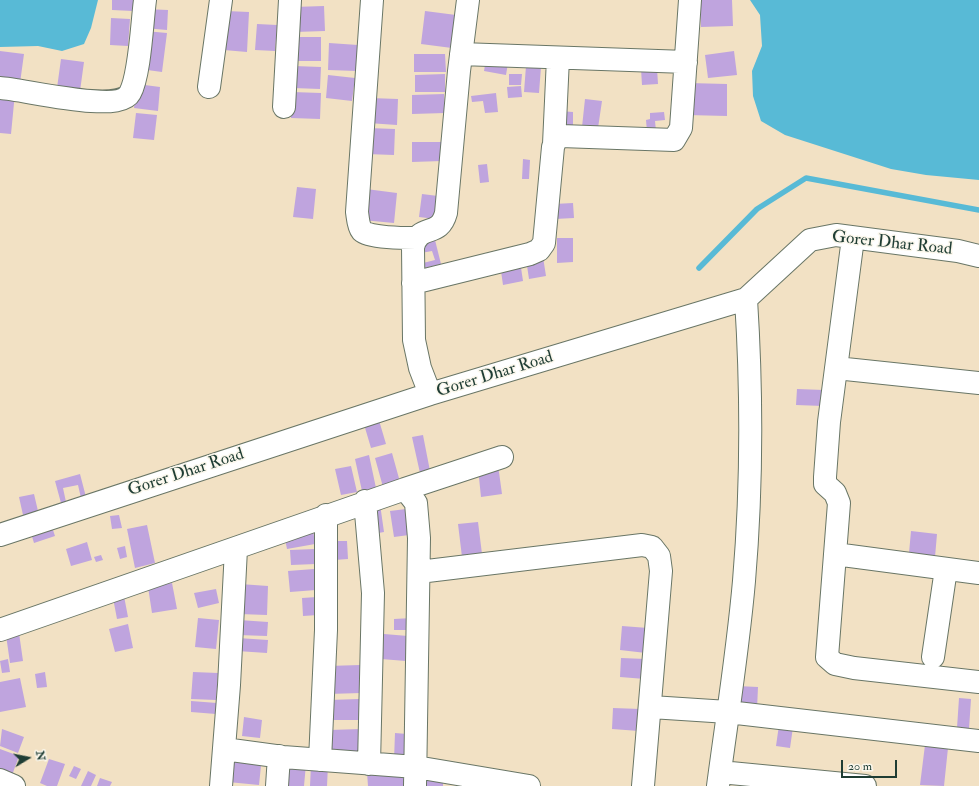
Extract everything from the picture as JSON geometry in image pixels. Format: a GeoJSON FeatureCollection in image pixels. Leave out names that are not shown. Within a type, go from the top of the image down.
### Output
{"type":"FeatureCollection","features":[{"type":"Feature","properties":{"kind":"street"},"geometry":{"type":"LineString","coordinates":[[0,88],[95,102],[115,102],[124,99],[130,94],[134,82],[145,0]]}},
{"type":"Feature","properties":{"kind":"street"},"geometry":{"type":"LineString","coordinates":[[209,87],[221,0]]}},
{"type":"Feature","properties":{"kind":"street"},"geometry":{"type":"LineString","coordinates":[[284,107],[290,0]]}},
{"type":"Feature","properties":{"kind":"street"},"geometry":{"type":"LineString","coordinates":[[372,0],[357,212],[358,224],[362,231],[370,235],[416,238]]}},
{"type":"Feature","properties":{"kind":"street"},"geometry":{"type":"LineString","coordinates":[[430,394],[420,368],[414,340],[413,247],[416,238],[421,233],[438,227],[444,222],[468,0]]}},
{"type":"Feature","properties":{"kind":"street"},"geometry":{"type":"LineString","coordinates":[[554,144],[556,139],[561,136],[674,140],[681,128],[690,0]]}},
{"type":"Feature","properties":{"kind":"street"},"geometry":{"type":"LineString","coordinates":[[461,54],[686,62]]}},
{"type":"Feature","properties":{"kind":"street"},"geometry":{"type":"LineString","coordinates":[[414,283],[530,254],[539,250],[544,244],[554,144],[558,58]]}},
{"type":"Feature","properties":{"kind":"street","name":"Gorer Dhar Road"},"geometry":{"type":"LineString","coordinates":[[0,535],[430,394],[746,299],[810,240],[836,235],[958,251],[979,256]]}},
{"type":"Feature","properties":{"kind":"street"},"geometry":{"type":"LineString","coordinates":[[853,238],[828,422],[824,477],[825,484],[835,492],[839,503],[827,657],[835,664],[854,668],[979,682]]}},
{"type":"Feature","properties":{"kind":"street"},"geometry":{"type":"LineString","coordinates":[[746,299],[751,375],[751,442],[744,581],[719,779],[865,786]]}},
{"type":"Feature","properties":{"kind":"street"},"geometry":{"type":"LineString","coordinates":[[836,368],[979,383]]}},
{"type":"Feature","properties":{"kind":"street"},"geometry":{"type":"LineString","coordinates":[[0,630],[236,548],[365,501],[502,458]]}},
{"type":"Feature","properties":{"kind":"street"},"geometry":{"type":"LineString","coordinates":[[405,488],[416,503],[419,538],[416,777]]}},
{"type":"Feature","properties":{"kind":"street"},"geometry":{"type":"LineString","coordinates":[[365,501],[373,593],[369,764]]}},
{"type":"Feature","properties":{"kind":"street"},"geometry":{"type":"LineString","coordinates":[[320,760],[326,622],[326,515]]}},
{"type":"Feature","properties":{"kind":"street"},"geometry":{"type":"LineString","coordinates":[[419,572],[642,545],[652,547],[659,556],[661,571],[651,707],[643,786]]}},
{"type":"Feature","properties":{"kind":"street"},"geometry":{"type":"LineString","coordinates":[[221,786],[229,685],[236,548]]}},
{"type":"Feature","properties":{"kind":"street"},"geometry":{"type":"LineString","coordinates":[[835,554],[979,573]]}},
{"type":"Feature","properties":{"kind":"street"},"geometry":{"type":"LineString","coordinates":[[933,657],[946,569]]}},
{"type":"Feature","properties":{"kind":"street"},"geometry":{"type":"LineString","coordinates":[[651,707],[728,712],[979,741]]}},
{"type":"Feature","properties":{"kind":"street"},"geometry":{"type":"LineString","coordinates":[[224,749],[279,756],[369,764],[416,777],[529,786]]}},
{"type":"Feature","properties":{"kind":"street"},"geometry":{"type":"LineString","coordinates":[[276,786],[279,756]]}},
{"type":"Feature","properties":{"kind":"street"},"geometry":{"type":"LineString","coordinates":[[0,780],[14,786]]}},
{"type":"Feature","properties":{"kind":"water"},"geometry":{"type":"Polygon","coordinates":[[[0,0],[98,0],[91,28],[84,44],[62,51],[38,46],[0,47],[0,0]]]}},
{"type":"Feature","properties":{"kind":"water"},"geometry":{"type":"Polygon","coordinates":[[[750,0],[979,0],[979,180],[926,175],[891,169],[785,135],[761,121],[753,96],[752,71],[762,46],[760,15],[750,0]]]}},
{"type":"Feature","properties":{"kind":"building"},"geometry":{"type":"Polygon","coordinates":[[[112,0],[133,0],[133,11],[112,10],[112,0]]]}},
{"type":"Feature","properties":{"kind":"building"},"geometry":{"type":"Polygon","coordinates":[[[700,0],[732,0],[733,26],[701,27],[700,0]]]}},
{"type":"Feature","properties":{"kind":"building"},"geometry":{"type":"Polygon","coordinates":[[[324,6],[325,31],[295,32],[294,7],[324,6]]]}},
{"type":"Feature","properties":{"kind":"building"},"geometry":{"type":"Polygon","coordinates":[[[145,9],[168,10],[167,30],[144,28],[145,9]]]}},
{"type":"Feature","properties":{"kind":"building"},"geometry":{"type":"Polygon","coordinates":[[[226,11],[249,12],[247,52],[224,50],[226,11]]]}},
{"type":"Feature","properties":{"kind":"building"},"geometry":{"type":"Polygon","coordinates":[[[425,11],[456,15],[452,48],[421,44],[425,11]]]}},
{"type":"Feature","properties":{"kind":"building"},"geometry":{"type":"Polygon","coordinates":[[[111,18],[130,19],[128,46],[110,45],[111,18]]]}},
{"type":"Feature","properties":{"kind":"building"},"geometry":{"type":"Polygon","coordinates":[[[257,24],[277,25],[275,51],[255,50],[257,24]]]}},
{"type":"Feature","properties":{"kind":"building"},"geometry":{"type":"Polygon","coordinates":[[[145,31],[167,33],[162,72],[140,69],[145,31]]]}},
{"type":"Feature","properties":{"kind":"building"},"geometry":{"type":"Polygon","coordinates":[[[295,37],[321,37],[321,61],[295,61],[295,37]]]}},
{"type":"Feature","properties":{"kind":"building"},"geometry":{"type":"Polygon","coordinates":[[[329,43],[358,45],[357,71],[328,70],[329,43]]]}},
{"type":"Feature","properties":{"kind":"building"},"geometry":{"type":"Polygon","coordinates":[[[0,51],[24,54],[20,83],[0,80],[0,51]]]}},
{"type":"Feature","properties":{"kind":"building"},"geometry":{"type":"Polygon","coordinates":[[[734,51],[737,75],[708,78],[705,55],[734,51]]]}},
{"type":"Feature","properties":{"kind":"building"},"geometry":{"type":"Polygon","coordinates":[[[414,54],[445,54],[446,72],[414,72],[414,54]]]}},
{"type":"Feature","properties":{"kind":"building"},"geometry":{"type":"Polygon","coordinates":[[[61,59],[84,62],[80,91],[57,88],[61,59]]]}},
{"type":"Feature","properties":{"kind":"building"},"geometry":{"type":"Polygon","coordinates":[[[486,59],[508,63],[506,75],[484,71],[486,59]]]}},
{"type":"Feature","properties":{"kind":"building"},"geometry":{"type":"Polygon","coordinates":[[[294,66],[321,67],[320,89],[293,88],[294,66]]]}},
{"type":"Feature","properties":{"kind":"building"},"geometry":{"type":"Polygon","coordinates":[[[526,66],[541,67],[539,93],[524,92],[526,66]]]}},
{"type":"Feature","properties":{"kind":"building"},"geometry":{"type":"Polygon","coordinates":[[[657,68],[658,84],[642,85],[641,69],[657,68]]]}},
{"type":"Feature","properties":{"kind":"building"},"geometry":{"type":"Polygon","coordinates":[[[445,74],[445,92],[415,92],[415,75],[445,74]]]}},
{"type":"Feature","properties":{"kind":"building"},"geometry":{"type":"Polygon","coordinates":[[[509,74],[522,74],[521,85],[509,85],[509,74]]]}},
{"type":"Feature","properties":{"kind":"building"},"geometry":{"type":"Polygon","coordinates":[[[328,75],[355,78],[352,101],[326,98],[328,75]]]}},
{"type":"Feature","properties":{"kind":"building"},"geometry":{"type":"Polygon","coordinates":[[[688,83],[727,84],[727,116],[687,115],[688,83]]]}},
{"type":"Feature","properties":{"kind":"building"},"geometry":{"type":"Polygon","coordinates":[[[137,84],[160,87],[158,111],[134,108],[137,84]]]}},
{"type":"Feature","properties":{"kind":"building"},"geometry":{"type":"Polygon","coordinates":[[[521,86],[522,97],[508,98],[507,87],[521,86]]]}},
{"type":"Feature","properties":{"kind":"building"},"geometry":{"type":"Polygon","coordinates":[[[0,92],[15,93],[11,134],[0,133],[0,92]]]}},
{"type":"Feature","properties":{"kind":"building"},"geometry":{"type":"Polygon","coordinates":[[[292,92],[321,93],[320,119],[291,118],[292,92]]]}},
{"type":"Feature","properties":{"kind":"building"},"geometry":{"type":"Polygon","coordinates":[[[496,93],[498,112],[485,113],[483,101],[472,102],[471,96],[496,93]]]}},
{"type":"Feature","properties":{"kind":"building"},"geometry":{"type":"Polygon","coordinates":[[[444,94],[445,113],[412,114],[412,95],[444,94]]]}},
{"type":"Feature","properties":{"kind":"building"},"geometry":{"type":"Polygon","coordinates":[[[370,98],[398,99],[397,125],[368,123],[370,98]]]}},
{"type":"Feature","properties":{"kind":"building"},"geometry":{"type":"Polygon","coordinates":[[[585,99],[602,101],[598,128],[582,127],[585,99]]]}},
{"type":"Feature","properties":{"kind":"building"},"geometry":{"type":"Polygon","coordinates":[[[559,111],[573,112],[573,127],[558,126],[559,111]]]}},
{"type":"Feature","properties":{"kind":"building"},"geometry":{"type":"Polygon","coordinates":[[[664,112],[665,120],[655,121],[656,131],[647,132],[646,120],[650,119],[650,113],[664,112]]]}},
{"type":"Feature","properties":{"kind":"building"},"geometry":{"type":"Polygon","coordinates":[[[136,113],[157,115],[154,140],[133,138],[136,113]]]}},
{"type":"Feature","properties":{"kind":"building"},"geometry":{"type":"Polygon","coordinates":[[[368,128],[395,129],[394,155],[366,154],[368,128]]]}},
{"type":"Feature","properties":{"kind":"building"},"geometry":{"type":"Polygon","coordinates":[[[412,142],[441,142],[442,161],[412,162],[412,142]]]}},
{"type":"Feature","properties":{"kind":"building"},"geometry":{"type":"Polygon","coordinates":[[[523,159],[530,160],[529,179],[522,179],[523,159]]]}},
{"type":"Feature","properties":{"kind":"building"},"geometry":{"type":"Polygon","coordinates":[[[487,164],[489,182],[480,183],[478,165],[487,164]]]}},
{"type":"Feature","properties":{"kind":"building"},"geometry":{"type":"Polygon","coordinates":[[[297,187],[316,189],[313,219],[293,217],[297,187]]]}},
{"type":"Feature","properties":{"kind":"building"},"geometry":{"type":"Polygon","coordinates":[[[366,189],[397,193],[394,223],[362,220],[366,189]]]}},
{"type":"Feature","properties":{"kind":"building"},"geometry":{"type":"Polygon","coordinates":[[[422,194],[438,196],[436,219],[419,217],[422,194]]]}},
{"type":"Feature","properties":{"kind":"building"},"geometry":{"type":"Polygon","coordinates":[[[573,203],[574,218],[555,219],[554,204],[573,203]]]}},
{"type":"Feature","properties":{"kind":"building"},"geometry":{"type":"Polygon","coordinates":[[[557,238],[573,238],[573,262],[557,263],[557,238]]]}},
{"type":"Feature","properties":{"kind":"building"},"geometry":{"type":"Polygon","coordinates":[[[435,240],[441,264],[424,268],[423,263],[435,260],[432,251],[421,253],[419,244],[435,240]]]}},
{"type":"Feature","properties":{"kind":"building"},"geometry":{"type":"Polygon","coordinates":[[[543,257],[546,276],[529,279],[526,259],[543,257]]]}},
{"type":"Feature","properties":{"kind":"building"},"geometry":{"type":"Polygon","coordinates":[[[520,261],[523,281],[503,285],[500,264],[520,261]]]}},
{"type":"Feature","properties":{"kind":"building"},"geometry":{"type":"Polygon","coordinates":[[[797,389],[824,390],[823,406],[796,405],[797,389]]]}},
{"type":"Feature","properties":{"kind":"building"},"geometry":{"type":"Polygon","coordinates":[[[378,417],[386,444],[371,448],[363,421],[378,417]]]}},
{"type":"Feature","properties":{"kind":"building"},"geometry":{"type":"Polygon","coordinates":[[[423,435],[430,471],[420,473],[412,437],[423,435]]]}},
{"type":"Feature","properties":{"kind":"building"},"geometry":{"type":"Polygon","coordinates":[[[392,453],[400,482],[383,487],[375,458],[392,453]]]}},
{"type":"Feature","properties":{"kind":"building"},"geometry":{"type":"Polygon","coordinates":[[[369,455],[376,488],[362,491],[355,459],[369,455]]]}},
{"type":"Feature","properties":{"kind":"building"},"geometry":{"type":"Polygon","coordinates":[[[498,465],[502,494],[481,497],[478,468],[498,465]]]}},
{"type":"Feature","properties":{"kind":"building"},"geometry":{"type":"Polygon","coordinates":[[[351,466],[357,492],[341,495],[335,469],[351,466]]]}},
{"type":"Feature","properties":{"kind":"building"},"geometry":{"type":"Polygon","coordinates":[[[80,474],[86,497],[81,498],[78,485],[63,488],[66,502],[61,503],[55,481],[80,474]]]}},
{"type":"Feature","properties":{"kind":"building"},"geometry":{"type":"Polygon","coordinates":[[[34,494],[38,511],[23,515],[19,497],[34,494]]]}},
{"type":"Feature","properties":{"kind":"building"},"geometry":{"type":"Polygon","coordinates":[[[380,504],[384,532],[373,534],[369,506],[380,504]]]}},
{"type":"Feature","properties":{"kind":"building"},"geometry":{"type":"Polygon","coordinates":[[[406,509],[409,535],[394,537],[390,511],[406,509]]]}},
{"type":"Feature","properties":{"kind":"building"},"geometry":{"type":"Polygon","coordinates":[[[119,515],[122,528],[112,529],[110,516],[119,515]]]}},
{"type":"Feature","properties":{"kind":"building"},"geometry":{"type":"Polygon","coordinates":[[[478,522],[482,554],[462,557],[458,524],[478,522]]]}},
{"type":"Feature","properties":{"kind":"building"},"geometry":{"type":"Polygon","coordinates":[[[51,524],[55,536],[34,543],[30,530],[51,524]]]}},
{"type":"Feature","properties":{"kind":"building"},"geometry":{"type":"Polygon","coordinates":[[[147,525],[155,563],[135,568],[127,529],[147,525]]]}},
{"type":"Feature","properties":{"kind":"building"},"geometry":{"type":"Polygon","coordinates":[[[313,529],[315,544],[287,549],[284,534],[313,529]]]}},
{"type":"Feature","properties":{"kind":"building"},"geometry":{"type":"Polygon","coordinates":[[[911,531],[937,534],[935,557],[909,553],[911,531]]]}},
{"type":"Feature","properties":{"kind":"building"},"geometry":{"type":"Polygon","coordinates":[[[333,541],[347,541],[348,559],[334,560],[333,541]]]}},
{"type":"Feature","properties":{"kind":"building"},"geometry":{"type":"Polygon","coordinates":[[[87,542],[92,560],[71,566],[66,549],[87,542]]]}},
{"type":"Feature","properties":{"kind":"building"},"geometry":{"type":"Polygon","coordinates":[[[125,546],[127,557],[120,559],[117,548],[125,546]]]}},
{"type":"Feature","properties":{"kind":"building"},"geometry":{"type":"Polygon","coordinates":[[[315,549],[316,564],[291,565],[290,550],[315,549]]]}},
{"type":"Feature","properties":{"kind":"building"},"geometry":{"type":"Polygon","coordinates":[[[101,555],[103,560],[96,562],[94,557],[101,555]]]}},
{"type":"Feature","properties":{"kind":"building"},"geometry":{"type":"Polygon","coordinates":[[[314,569],[316,590],[290,592],[288,571],[314,569]]]}},
{"type":"Feature","properties":{"kind":"building"},"geometry":{"type":"Polygon","coordinates":[[[172,583],[177,609],[152,613],[148,587],[172,583]]]}},
{"type":"Feature","properties":{"kind":"building"},"geometry":{"type":"Polygon","coordinates":[[[240,584],[268,586],[267,615],[239,614],[240,584]]]}},
{"type":"Feature","properties":{"kind":"building"},"geometry":{"type":"Polygon","coordinates":[[[216,589],[219,603],[198,608],[194,593],[216,589]]]}},
{"type":"Feature","properties":{"kind":"building"},"geometry":{"type":"Polygon","coordinates":[[[124,596],[128,617],[117,619],[113,598],[124,596]]]}},
{"type":"Feature","properties":{"kind":"building"},"geometry":{"type":"Polygon","coordinates":[[[317,597],[318,615],[303,616],[302,598],[317,597]]]}},
{"type":"Feature","properties":{"kind":"building"},"geometry":{"type":"Polygon","coordinates":[[[198,618],[219,620],[216,649],[195,647],[198,618]]]}},
{"type":"Feature","properties":{"kind":"building"},"geometry":{"type":"Polygon","coordinates":[[[412,618],[412,630],[394,630],[394,619],[412,618]]]}},
{"type":"Feature","properties":{"kind":"building"},"geometry":{"type":"Polygon","coordinates":[[[239,620],[268,622],[267,636],[238,635],[239,620]]]}},
{"type":"Feature","properties":{"kind":"building"},"geometry":{"type":"Polygon","coordinates":[[[128,624],[133,648],[115,652],[109,629],[128,624]]]}},
{"type":"Feature","properties":{"kind":"building"},"geometry":{"type":"Polygon","coordinates":[[[622,626],[648,628],[646,653],[620,650],[622,626]]]}},
{"type":"Feature","properties":{"kind":"building"},"geometry":{"type":"Polygon","coordinates":[[[19,633],[23,661],[10,663],[6,635],[19,633]]]}},
{"type":"Feature","properties":{"kind":"building"},"geometry":{"type":"Polygon","coordinates":[[[384,634],[408,636],[406,661],[381,659],[384,634]]]}},
{"type":"Feature","properties":{"kind":"building"},"geometry":{"type":"Polygon","coordinates":[[[238,638],[268,640],[267,653],[237,651],[238,638]]]}},
{"type":"Feature","properties":{"kind":"building"},"geometry":{"type":"Polygon","coordinates":[[[621,658],[646,659],[645,679],[620,677],[621,658]]]}},
{"type":"Feature","properties":{"kind":"building"},"geometry":{"type":"Polygon","coordinates":[[[8,659],[10,672],[2,673],[0,661],[8,659]]]}},
{"type":"Feature","properties":{"kind":"building"},"geometry":{"type":"Polygon","coordinates":[[[360,665],[361,693],[328,694],[328,666],[360,665]]]}},
{"type":"Feature","properties":{"kind":"building"},"geometry":{"type":"Polygon","coordinates":[[[45,672],[47,687],[37,688],[35,674],[45,672]]]}},
{"type":"Feature","properties":{"kind":"building"},"geometry":{"type":"Polygon","coordinates":[[[193,672],[218,673],[216,700],[191,699],[193,672]]]}},
{"type":"Feature","properties":{"kind":"building"},"geometry":{"type":"Polygon","coordinates":[[[20,678],[26,707],[0,712],[0,682],[20,678]]]}},
{"type":"Feature","properties":{"kind":"building"},"geometry":{"type":"Polygon","coordinates":[[[737,686],[758,687],[757,709],[736,709],[737,686]]]}},
{"type":"Feature","properties":{"kind":"building"},"geometry":{"type":"Polygon","coordinates":[[[959,698],[971,699],[969,729],[957,728],[959,698]]]}},
{"type":"Feature","properties":{"kind":"building"},"geometry":{"type":"Polygon","coordinates":[[[359,699],[359,720],[329,720],[329,700],[359,699]]]}},
{"type":"Feature","properties":{"kind":"building"},"geometry":{"type":"Polygon","coordinates":[[[191,701],[217,703],[216,714],[191,712],[191,701]]]}},
{"type":"Feature","properties":{"kind":"building"},"geometry":{"type":"Polygon","coordinates":[[[613,708],[640,709],[639,731],[612,729],[613,708]]]}},
{"type":"Feature","properties":{"kind":"building"},"geometry":{"type":"Polygon","coordinates":[[[244,717],[262,720],[260,738],[242,736],[244,717]]]}},
{"type":"Feature","properties":{"kind":"building"},"geometry":{"type":"Polygon","coordinates":[[[779,725],[793,727],[790,748],[776,746],[779,725]]]}},
{"type":"Feature","properties":{"kind":"building"},"geometry":{"type":"Polygon","coordinates":[[[2,729],[24,737],[18,753],[0,746],[2,729]]]}},
{"type":"Feature","properties":{"kind":"building"},"geometry":{"type":"Polygon","coordinates":[[[361,729],[361,754],[329,754],[329,730],[361,729]]]}},
{"type":"Feature","properties":{"kind":"building"},"geometry":{"type":"Polygon","coordinates":[[[395,733],[407,734],[406,760],[394,760],[395,733]]]}},
{"type":"Feature","properties":{"kind":"building"},"geometry":{"type":"Polygon","coordinates":[[[925,745],[948,748],[944,786],[920,785],[925,745]]]}},
{"type":"Feature","properties":{"kind":"building"},"geometry":{"type":"Polygon","coordinates":[[[0,749],[19,756],[11,778],[0,773],[0,749]]]}},
{"type":"Feature","properties":{"kind":"building"},"geometry":{"type":"Polygon","coordinates":[[[231,753],[262,756],[259,785],[228,782],[231,753]]]}},
{"type":"Feature","properties":{"kind":"building"},"geometry":{"type":"Polygon","coordinates":[[[49,759],[65,764],[57,786],[47,786],[40,783],[49,759]]]}},
{"type":"Feature","properties":{"kind":"building"},"geometry":{"type":"Polygon","coordinates":[[[287,762],[306,764],[304,786],[285,786],[287,762]]]}},
{"type":"Feature","properties":{"kind":"building"},"geometry":{"type":"Polygon","coordinates":[[[311,765],[328,765],[327,786],[310,786],[311,765]]]}},
{"type":"Feature","properties":{"kind":"building"},"geometry":{"type":"Polygon","coordinates":[[[74,766],[81,769],[76,779],[69,776],[74,766]]]}},
{"type":"Feature","properties":{"kind":"building"},"geometry":{"type":"Polygon","coordinates":[[[88,771],[96,775],[91,786],[81,786],[88,771]]]}},
{"type":"Feature","properties":{"kind":"building"},"geometry":{"type":"Polygon","coordinates":[[[404,771],[405,786],[368,786],[367,772],[404,771]]]}},
{"type":"Feature","properties":{"kind":"building"},"geometry":{"type":"Polygon","coordinates":[[[100,778],[112,782],[110,786],[97,786],[100,778]]]}},
{"type":"Feature","properties":{"kind":"building"},"geometry":{"type":"Polygon","coordinates":[[[427,779],[443,780],[443,786],[426,786],[427,779]]]}},
{"type":"Feature","properties":{"kind":"waterway"},"geometry":{"type":"LineString","coordinates":[[699,268],[757,209],[806,178],[979,210]]}}]}
